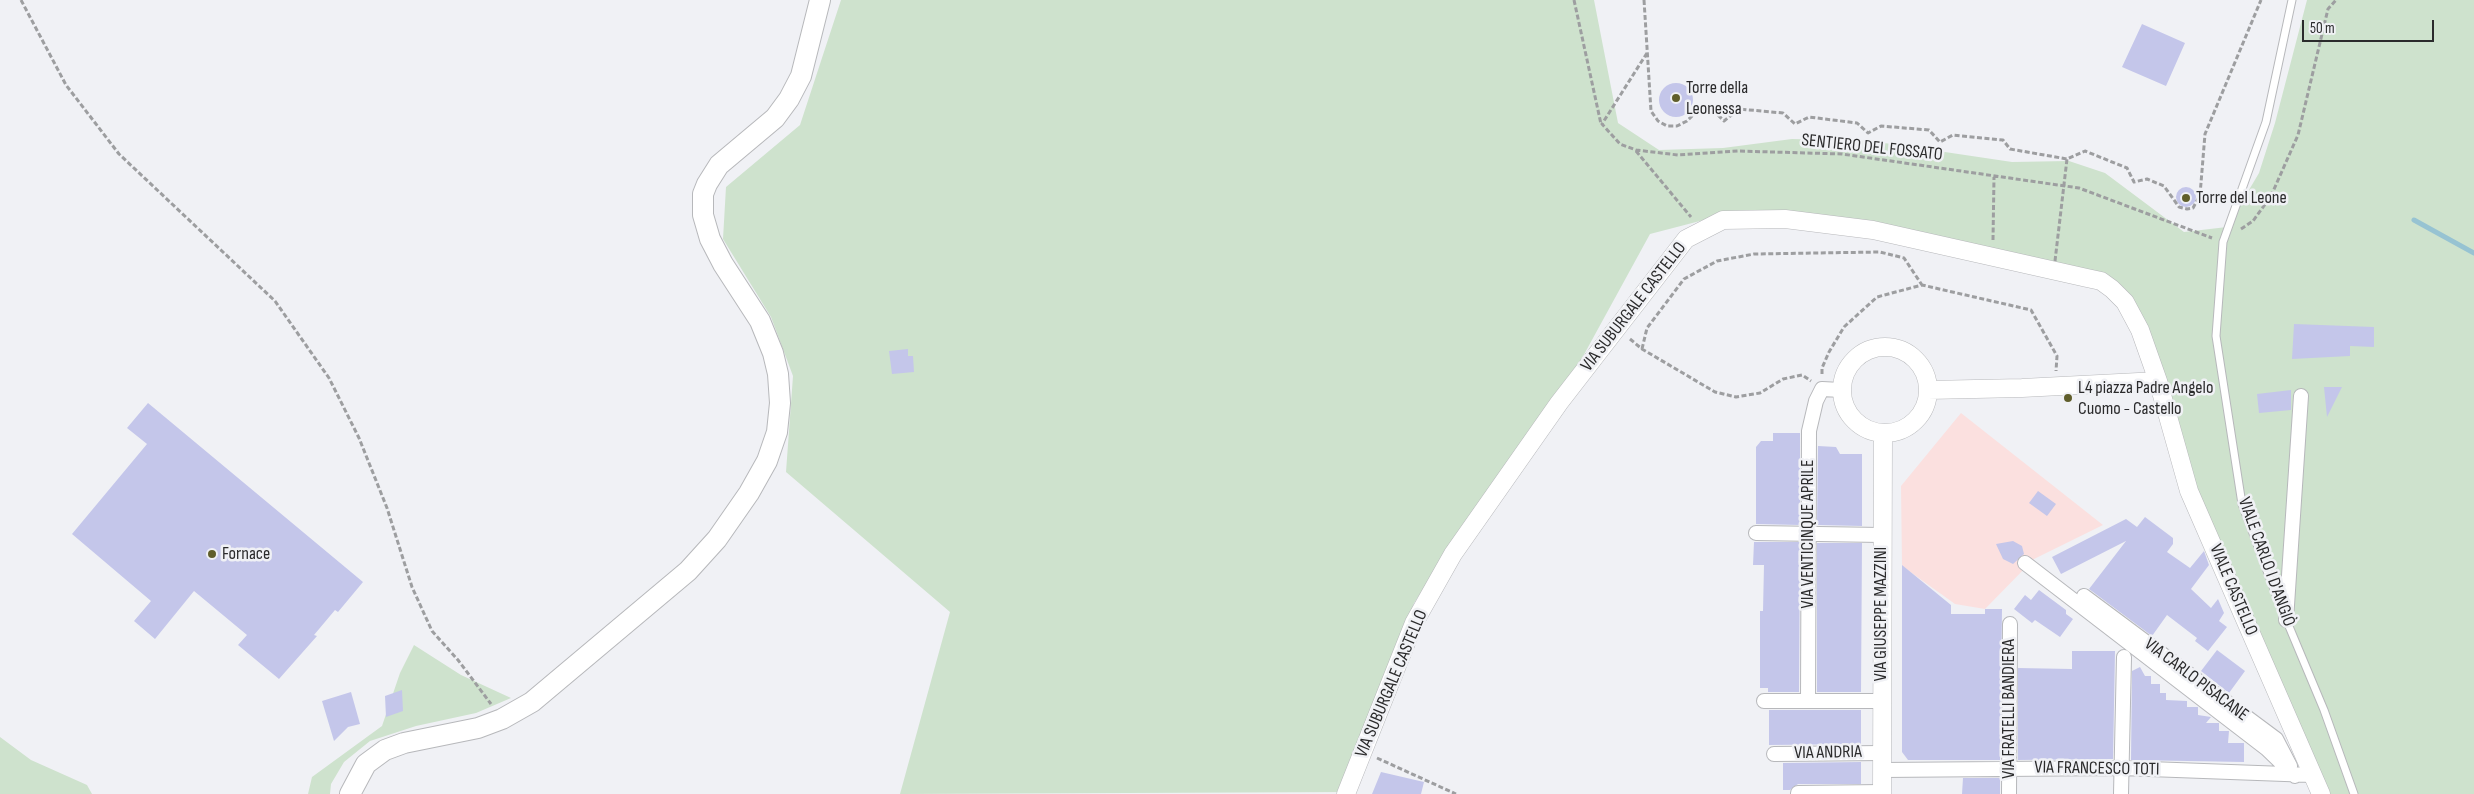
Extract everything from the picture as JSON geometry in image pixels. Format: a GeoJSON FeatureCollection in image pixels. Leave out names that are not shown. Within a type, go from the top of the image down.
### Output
{"type":"FeatureCollection","features":[{"type":"Feature","properties":{"kind":"main road"},"geometry":{"type":"LineString","coordinates":[[350,794],[366,764],[385,750],[404,743],[478,728],[502,719],[532,702],[688,571],[717,539],[737,512],[767,461],[777,432],[780,394],[776,363],[760,321],[713,245],[706,227],[702,204],[707,184],[719,165],[776,118],[789,99],[801,76],[820,0]]}},
{"type":"Feature","properties":{"kind":"street","name":"VIA SUBURGALE CASTELLO"},"geometry":{"type":"LineString","coordinates":[[1346,794],[1414,623],[1453,554],[1559,403],[1619,328],[1686,239],[1701,231],[1723,220],[1785,219],[1844,226],[1873,230],[2101,282],[2112,289],[2125,302],[2140,330],[2158,381]]}},
{"type":"Feature","properties":{"kind":"street"},"geometry":{"type":"LineString","coordinates":[[1884,346],[1897,348],[1910,354],[1926,376],[1928,390],[1926,403],[1920,416],[1897,432],[1883,433],[1867,429],[1853,420],[1845,406],[1841,390],[1843,377],[1849,364],[1870,348],[1884,346]]}},
{"type":"Feature","properties":{"kind":"street"},"geometry":{"type":"LineString","coordinates":[[1928,390],[2056,387],[2158,381]]}},
{"type":"Feature","properties":{"kind":"street","name":"VIALE CASTELLO"},"geometry":{"type":"LineString","coordinates":[[2158,381],[2190,491],[2304,775],[2321,794]]}},
{"type":"Feature","properties":{"kind":"street"},"geometry":{"type":"LineString","coordinates":[[1822,389],[1841,390]]}},
{"type":"Feature","properties":{"kind":"street","name":"VIA VENTICINQUE APRILE"},"geometry":{"type":"LineString","coordinates":[[1808,701],[1807,534],[1809,431],[1816,400],[1822,389]]}},
{"type":"Feature","properties":{"kind":"street"},"geometry":{"type":"LineString","coordinates":[[2286,620],[2301,396]]}},
{"type":"Feature","properties":{"kind":"street","name":"VIA GIUSEPPE MAZZINI"},"geometry":{"type":"LineString","coordinates":[[1882,793],[1881,535],[1883,433]]}},
{"type":"Feature","properties":{"kind":"street"},"geometry":{"type":"LineString","coordinates":[[1756,533],[1881,535]]}},
{"type":"Feature","properties":{"kind":"street"},"geometry":{"type":"LineString","coordinates":[[2025,563],[2267,749],[2304,775]]}},
{"type":"Feature","properties":{"kind":"street","name":"VIA CARLO PISACANE"},"geometry":{"type":"LineString","coordinates":[[2084,596],[2276,739],[2304,775]]}},
{"type":"Feature","properties":{"kind":"street","name":"VIA FRATELLI BANDIERA"},"geometry":{"type":"LineString","coordinates":[[2009,794],[2010,624]]}},
{"type":"Feature","properties":{"kind":"street"},"geometry":{"type":"LineString","coordinates":[[2121,794],[2124,657]]}},
{"type":"Feature","properties":{"kind":"street"},"geometry":{"type":"LineString","coordinates":[[1764,701],[1882,701]]}},
{"type":"Feature","properties":{"kind":"street","name":"VIA ANDRIA"},"geometry":{"type":"LineString","coordinates":[[1774,754],[1883,762]]}},
{"type":"Feature","properties":{"kind":"street","name":"VIA FRANCESCO TOTI"},"geometry":{"type":"LineString","coordinates":[[1883,762],[2009,769],[2122,768],[2304,775]]}},
{"type":"Feature","properties":{"kind":"street"},"geometry":{"type":"LineString","coordinates":[[1798,793],[1882,793]]}},
{"type":"Feature","properties":{"kind":"lane","name":"VIALE CARLO I D'ANGIÒ"},"geometry":{"type":"LineString","coordinates":[[2292,0],[2266,122],[2224,242],[2216,336],[2242,504],[2286,620],[2324,710],[2354,794]]}},
{"type":"Feature","properties":{"kind":"path"},"geometry":{"type":"LineString","coordinates":[[21,0],[66,85],[119,154],[275,301],[329,378],[359,438],[387,508],[412,587],[432,631],[458,660],[502,719]]}},
{"type":"Feature","properties":{"kind":"path"},"geometry":{"type":"LineString","coordinates":[[1574,0],[1602,124]]}},
{"type":"Feature","properties":{"kind":"path"},"geometry":{"type":"LineString","coordinates":[[1644,0],[1651,111],[1658,121],[1666,126],[1677,126],[1687,121],[1704,107],[1709,106],[1724,121],[1740,109],[1784,113],[1795,124],[1809,117],[1857,123],[1868,133],[1881,126],[1929,130],[1940,142],[1953,135],[2003,140],[2010,149],[2067,159],[2085,151],[2127,168],[2134,182],[2148,179],[2164,186],[2179,207],[2187,210],[2193,208],[2200,195],[2205,134],[2260,0]]}},
{"type":"Feature","properties":{"kind":"path"},"geometry":{"type":"LineString","coordinates":[[2224,242],[2253,221],[2271,196],[2298,135],[2328,9],[2336,0]]}},
{"type":"Feature","properties":{"kind":"path"},"geometry":{"type":"LineString","coordinates":[[1602,124],[1647,53]]}},
{"type":"Feature","properties":{"kind":"path","name":"SENTIERO DEL FOSSATO"},"geometry":{"type":"LineString","coordinates":[[1602,124],[1620,144],[1636,150],[1678,155],[1738,151],[1842,154],[2079,188],[2224,242]]}},
{"type":"Feature","properties":{"kind":"path"},"geometry":{"type":"LineString","coordinates":[[1636,150],[1701,231]]}},
{"type":"Feature","properties":{"kind":"path"},"geometry":{"type":"LineString","coordinates":[[2055,261],[2067,159]]}},
{"type":"Feature","properties":{"kind":"path"},"geometry":{"type":"LineString","coordinates":[[1993,246],[1994,177]]}},
{"type":"Feature","properties":{"kind":"path"},"geometry":{"type":"LineString","coordinates":[[1642,349],[1647,328],[1684,279],[1718,261],[1754,254],[1880,252],[1904,258],[1922,285]]}},
{"type":"Feature","properties":{"kind":"path"},"geometry":{"type":"LineString","coordinates":[[1822,389],[1822,368],[1844,327],[1877,297],[1922,285],[2031,310],[2057,356],[2056,387]]}},
{"type":"Feature","properties":{"kind":"path"},"geometry":{"type":"LineString","coordinates":[[1619,328],[1642,349],[1715,392],[1736,397],[1760,392],[1783,379],[1802,375],[1822,389]]}},
{"type":"Feature","properties":{"kind":"path"},"geometry":{"type":"LineString","coordinates":[[1363,752],[1456,794]]}},
{"type":"Feature","properties":{"kind":"shaded area"},"geometry":{"type":"Polygon","coordinates":[[[1961,413],[2103,525],[2034,559],[1985,609],[1955,604],[1902,566],[1901,486],[1961,413]]]}},
{"type":"Feature","properties":{"kind":"green space"},"geometry":{"type":"Polygon","coordinates":[[[841,0],[1594,0],[1618,123],[1659,150],[1723,148],[1792,139],[1871,141],[2012,162],[2069,161],[2105,173],[2184,232],[2227,227],[2259,173],[2275,123],[2307,0],[2474,0],[2474,794],[2323,794],[2190,489],[2142,329],[2102,279],[1873,228],[1723,215],[1650,234],[1581,360],[1506,464],[1414,603],[1354,792],[900,794],[950,612],[786,472],[793,376],[771,317],[723,239],[726,187],[800,125],[841,0]]]}},
{"type":"Feature","properties":{"kind":"green space"},"geometry":{"type":"Polygon","coordinates":[[[414,645],[461,675],[511,698],[476,713],[416,726],[370,741],[344,762],[331,784],[330,794],[308,794],[312,777],[382,726],[400,673],[414,645]]]}},
{"type":"Feature","properties":{"kind":"green space"},"geometry":{"type":"Polygon","coordinates":[[[0,737],[31,760],[87,785],[92,794],[0,794],[0,737]]]}},
{"type":"Feature","properties":{"kind":"building"},"geometry":{"type":"Polygon","coordinates":[[[2142,24],[2185,43],[2166,86],[2122,67],[2142,24]]]}},
{"type":"Feature","properties":{"kind":"building","name":"Torre della Leonessa"},"geometry":{"type":"Polygon","coordinates":[[[1676,83],[1688,88],[1693,100],[1688,112],[1676,117],[1664,112],[1659,100],[1664,88],[1676,83]]]}},
{"type":"Feature","properties":{"kind":"building","name":"Torre del Leone"},"geometry":{"type":"Polygon","coordinates":[[[2182,187],[2190,187],[2196,193],[2196,201],[2190,207],[2182,207],[2176,201],[2176,193],[2182,187]]]}},
{"type":"Feature","properties":{"kind":"building"},"geometry":{"type":"Polygon","coordinates":[[[2294,324],[2374,327],[2374,347],[2350,346],[2350,356],[2292,359],[2294,324]]]}},
{"type":"Feature","properties":{"kind":"building"},"geometry":{"type":"Polygon","coordinates":[[[908,349],[908,356],[913,356],[914,372],[892,374],[889,351],[908,349]]]}},
{"type":"Feature","properties":{"kind":"building"},"geometry":{"type":"Polygon","coordinates":[[[2324,387],[2342,387],[2327,417],[2324,387]]]}},
{"type":"Feature","properties":{"kind":"building"},"geometry":{"type":"Polygon","coordinates":[[[2291,390],[2291,410],[2259,413],[2257,394],[2291,390]]]}},
{"type":"Feature","properties":{"kind":"building","name":"Fornace"},"geometry":{"type":"Polygon","coordinates":[[[148,403],[363,582],[338,612],[335,610],[314,635],[317,636],[279,679],[238,645],[247,635],[194,591],[155,639],[134,621],[151,601],[72,534],[147,444],[127,428],[148,403]]]}},
{"type":"Feature","properties":{"kind":"building"},"geometry":{"type":"Polygon","coordinates":[[[1773,433],[1800,433],[1800,525],[1756,524],[1756,447],[1761,441],[1773,441],[1773,433]]]}},
{"type":"Feature","properties":{"kind":"building"},"geometry":{"type":"Polygon","coordinates":[[[1818,446],[1836,447],[1840,454],[1862,454],[1862,526],[1817,525],[1818,446]]]}},
{"type":"Feature","properties":{"kind":"building"},"geometry":{"type":"Polygon","coordinates":[[[2038,491],[2056,504],[2047,516],[2029,503],[2038,491]]]}},
{"type":"Feature","properties":{"kind":"building"},"geometry":{"type":"Polygon","coordinates":[[[2145,517],[2173,538],[2173,544],[2167,552],[2190,568],[2204,551],[2209,565],[2191,589],[2211,608],[2218,599],[2224,613],[2219,621],[2227,627],[2208,651],[2195,641],[2197,638],[2167,615],[2152,636],[2089,589],[2126,541],[2061,574],[2052,557],[2126,519],[2137,527],[2145,517]]]}},
{"type":"Feature","properties":{"kind":"building"},"geometry":{"type":"Polygon","coordinates":[[[2013,541],[2022,546],[2024,554],[2013,564],[2003,559],[1996,544],[2013,541]]]}},
{"type":"Feature","properties":{"kind":"building"},"geometry":{"type":"Polygon","coordinates":[[[1754,542],[1800,542],[1799,692],[1768,692],[1768,688],[1760,688],[1760,611],[1763,611],[1764,565],[1753,565],[1754,542]]]}},
{"type":"Feature","properties":{"kind":"building"},"geometry":{"type":"Polygon","coordinates":[[[1817,543],[1862,543],[1861,692],[1817,692],[1817,543]]]}},
{"type":"Feature","properties":{"kind":"building"},"geometry":{"type":"Polygon","coordinates":[[[1902,565],[1951,605],[1951,614],[1985,614],[1985,609],[2002,609],[2000,760],[1908,760],[1902,752],[1902,565]]]}},
{"type":"Feature","properties":{"kind":"building"},"geometry":{"type":"Polygon","coordinates":[[[2039,590],[2066,610],[2066,614],[2073,619],[2060,637],[2035,620],[2032,623],[2014,609],[2025,595],[2031,600],[2039,590]]]}},
{"type":"Feature","properties":{"kind":"building"},"geometry":{"type":"Polygon","coordinates":[[[2217,650],[2245,671],[2229,693],[2201,671],[2217,650]]]}},
{"type":"Feature","properties":{"kind":"building"},"geometry":{"type":"Polygon","coordinates":[[[2072,651],[2115,651],[2113,759],[2018,760],[2018,668],[2072,669],[2072,651]]]}},
{"type":"Feature","properties":{"kind":"building"},"geometry":{"type":"Polygon","coordinates":[[[2140,667],[2145,676],[2151,676],[2151,684],[2160,684],[2160,693],[2166,693],[2166,700],[2187,701],[2187,707],[2198,707],[2198,715],[2211,717],[2206,723],[2219,723],[2219,731],[2229,731],[2228,743],[2244,743],[2244,762],[2131,760],[2132,671],[2140,667]]]}},
{"type":"Feature","properties":{"kind":"building"},"geometry":{"type":"Polygon","coordinates":[[[402,690],[403,711],[386,717],[385,696],[402,690]]]}},
{"type":"Feature","properties":{"kind":"building"},"geometry":{"type":"Polygon","coordinates":[[[351,692],[360,724],[348,727],[334,741],[322,701],[351,692]]]}},
{"type":"Feature","properties":{"kind":"building"},"geometry":{"type":"Polygon","coordinates":[[[1769,710],[1861,710],[1861,744],[1769,745],[1769,710]]]}},
{"type":"Feature","properties":{"kind":"building"},"geometry":{"type":"Polygon","coordinates":[[[1861,762],[1861,784],[1798,784],[1790,790],[1783,790],[1783,763],[1861,762]]]}},
{"type":"Feature","properties":{"kind":"building"},"geometry":{"type":"Polygon","coordinates":[[[1381,772],[1424,782],[1421,794],[1372,794],[1381,772]]]}},
{"type":"Feature","properties":{"kind":"building"},"geometry":{"type":"Polygon","coordinates":[[[1963,778],[2000,778],[2000,794],[1962,794],[1963,778]]]}},
{"type":"Feature","properties":{"kind":"waterway"},"geometry":{"type":"LineString","coordinates":[[2414,220],[2474,253]]}},
{"type":"Feature","properties":{"kind":"place","name":"Torre della Leonessa"},"geometry":{"type":"Point","coordinates":[1676,98]}},
{"type":"Feature","properties":{"kind":"place","name":"Torre del Leone"},"geometry":{"type":"Point","coordinates":[2186,198]}},
{"type":"Feature","properties":{"kind":"place","name":"L4 piazza Padre Angelo Cuomo - Castello"},"geometry":{"type":"Point","coordinates":[2068,398]}},
{"type":"Feature","properties":{"kind":"place","name":"Fornace"},"geometry":{"type":"Point","coordinates":[212,554]}}]}
